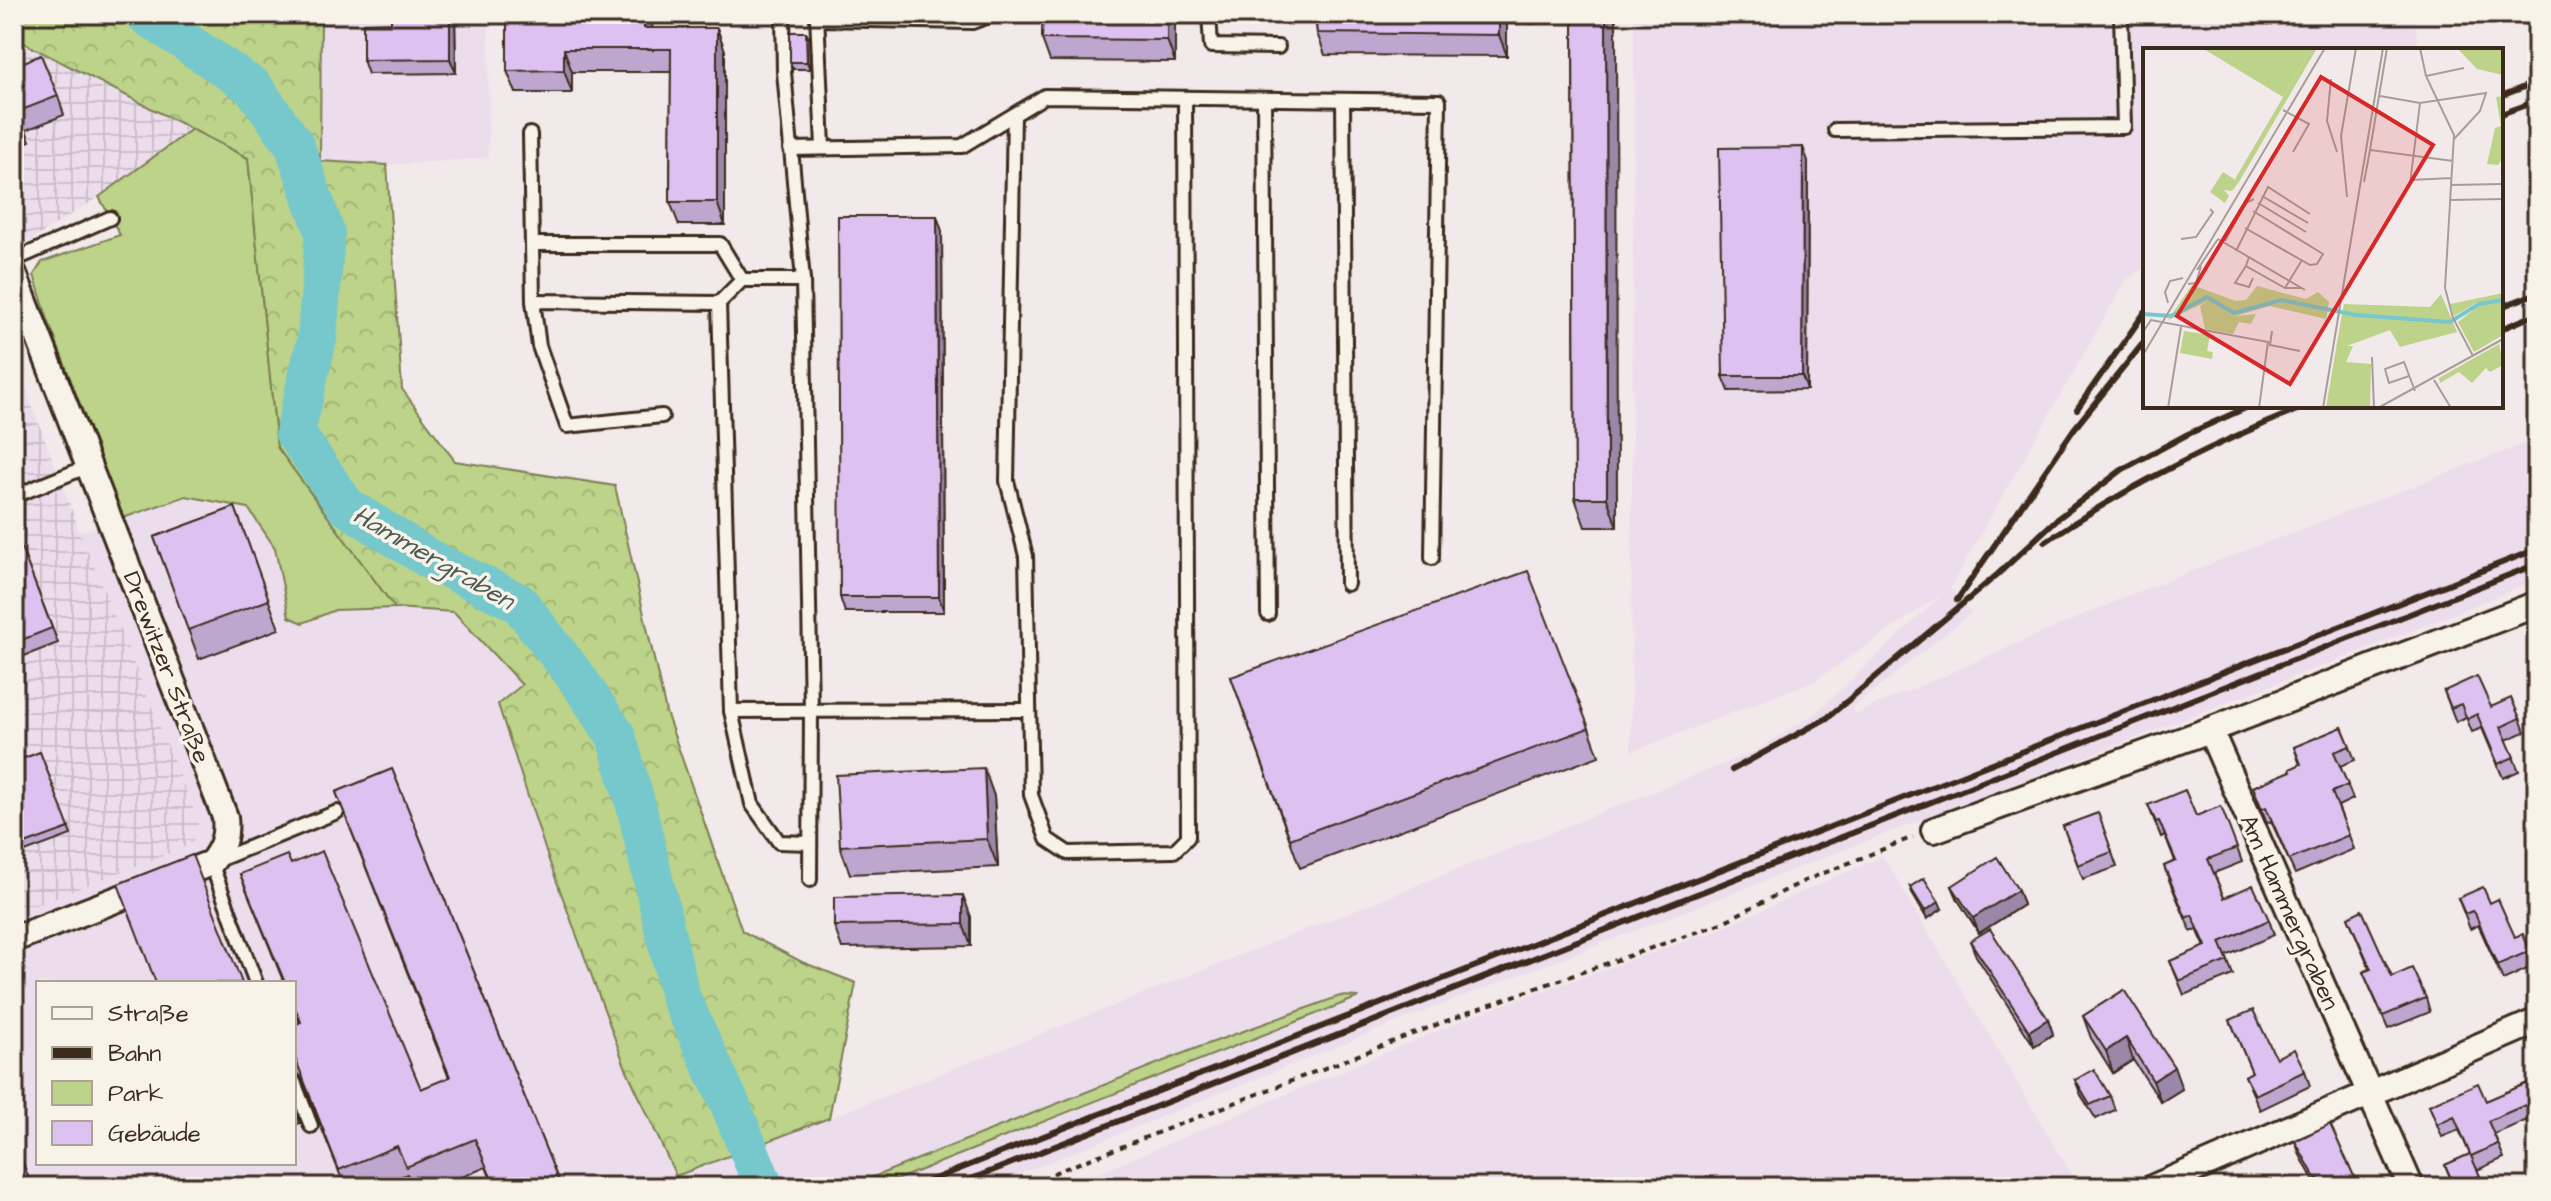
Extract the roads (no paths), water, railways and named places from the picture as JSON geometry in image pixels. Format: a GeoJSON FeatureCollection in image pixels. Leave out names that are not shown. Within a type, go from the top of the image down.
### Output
{"type":"FeatureCollection","features":[{"type":"Feature","properties":{"kind":"street","name":"Drewitzer Straße"},"geometry":{"type":"LineString","coordinates":[[14,274],[225,817],[222,849],[211,863]]}},
{"type":"Feature","properties":{"kind":"street"},"geometry":{"type":"LineString","coordinates":[[1934,830],[2210,730],[2537,604]]}},
{"type":"Feature","properties":{"kind":"street","name":"Am Hammergraben"},"geometry":{"type":"LineString","coordinates":[[2210,730],[2411,1187]]}},
{"type":"Feature","properties":{"kind":"street"},"geometry":{"type":"LineString","coordinates":[[14,939],[211,863]]}},
{"type":"Feature","properties":{"kind":"street"},"geometry":{"type":"LineString","coordinates":[[2162,1185],[2537,1021]]}},
{"type":"Feature","properties":{"kind":"lane"},"geometry":{"type":"LineString","coordinates":[[783,14],[784,72],[803,280],[811,710],[810,880]]}},
{"type":"Feature","properties":{"kind":"lane"},"geometry":{"type":"LineString","coordinates":[[823,147],[817,16],[972,22],[994,14]]}},
{"type":"Feature","properties":{"kind":"lane"},"geometry":{"type":"LineString","coordinates":[[1209,14],[1211,46],[1278,47]]}},
{"type":"Feature","properties":{"kind":"lane"},"geometry":{"type":"LineString","coordinates":[[1835,130],[2124,127],[2121,14]]}},
{"type":"Feature","properties":{"kind":"lane"},"geometry":{"type":"LineString","coordinates":[[790,149],[962,146],[1045,96],[1439,101],[1432,558]]}},
{"type":"Feature","properties":{"kind":"lane"},"geometry":{"type":"LineString","coordinates":[[1014,115],[1007,481],[1026,556],[1031,795],[1047,839],[1068,853],[1174,851],[1188,837],[1185,98]]}},
{"type":"Feature","properties":{"kind":"lane"},"geometry":{"type":"LineString","coordinates":[[1264,99],[1268,614]]}},
{"type":"Feature","properties":{"kind":"lane"},"geometry":{"type":"LineString","coordinates":[[1343,100],[1347,584]]}},
{"type":"Feature","properties":{"kind":"lane"},"geometry":{"type":"LineString","coordinates":[[530,134],[533,301],[539,346],[567,426],[662,416]]}},
{"type":"Feature","properties":{"kind":"lane"},"geometry":{"type":"LineString","coordinates":[[14,260],[110,218]]}},
{"type":"Feature","properties":{"kind":"lane"},"geometry":{"type":"LineString","coordinates":[[532,244],[720,244],[742,280]]}},
{"type":"Feature","properties":{"kind":"lane"},"geometry":{"type":"LineString","coordinates":[[533,301],[719,303],[742,280],[803,280]]}},
{"type":"Feature","properties":{"kind":"lane"},"geometry":{"type":"LineString","coordinates":[[719,303],[731,711],[752,804],[779,842],[810,843]]}},
{"type":"Feature","properties":{"kind":"lane"},"geometry":{"type":"LineString","coordinates":[[22,493],[89,466]]}},
{"type":"Feature","properties":{"kind":"lane"},"geometry":{"type":"LineString","coordinates":[[731,711],[1028,710]]}},
{"type":"Feature","properties":{"kind":"lane"},"geometry":{"type":"LineString","coordinates":[[255,981],[211,863],[337,812]]}},
{"type":"Feature","properties":{"kind":"lane"},"geometry":{"type":"LineString","coordinates":[[296,1087],[311,1126]]}},
{"type":"Feature","properties":{"kind":"waterway","name":"Hammergraben"},"geometry":{"type":"LineString","coordinates":[[144,14],[253,87],[294,144],[325,233],[317,339],[295,433],[346,506],[429,559],[519,603],[579,681],[616,736],[637,809],[680,996],[764,1187]]}},
{"type":"Feature","properties":{"kind":"railway"},"geometry":{"type":"LineString","coordinates":[[2503,95],[2537,82]]}},
{"type":"Feature","properties":{"kind":"railway"},"geometry":{"type":"LineString","coordinates":[[2503,113],[2537,101]]}},
{"type":"Feature","properties":{"kind":"railway"},"geometry":{"type":"LineString","coordinates":[[2503,306],[2537,293]]}},
{"type":"Feature","properties":{"kind":"railway"},"geometry":{"type":"LineString","coordinates":[[2503,328],[2537,314]]}},
{"type":"Feature","properties":{"kind":"railway"},"geometry":{"type":"LineString","coordinates":[[2077,409],[2143,315]]}},
{"type":"Feature","properties":{"kind":"railway"},"geometry":{"type":"LineString","coordinates":[[1957,600],[2074,429],[2143,343]]}},
{"type":"Feature","properties":{"kind":"railway"},"geometry":{"type":"LineString","coordinates":[[1732,770],[1827,718],[1998,574],[2057,519],[2123,469],[2246,408]]}},
{"type":"Feature","properties":{"kind":"railway"},"geometry":{"type":"LineString","coordinates":[[2045,542],[2107,502],[2172,467],[2302,408]]}},
{"type":"Feature","properties":{"kind":"railway"},"geometry":{"type":"LineString","coordinates":[[914,1187],[2537,549]]}},
{"type":"Feature","properties":{"kind":"railway"},"geometry":{"type":"LineString","coordinates":[[951,1187],[2537,564]]}}]}
